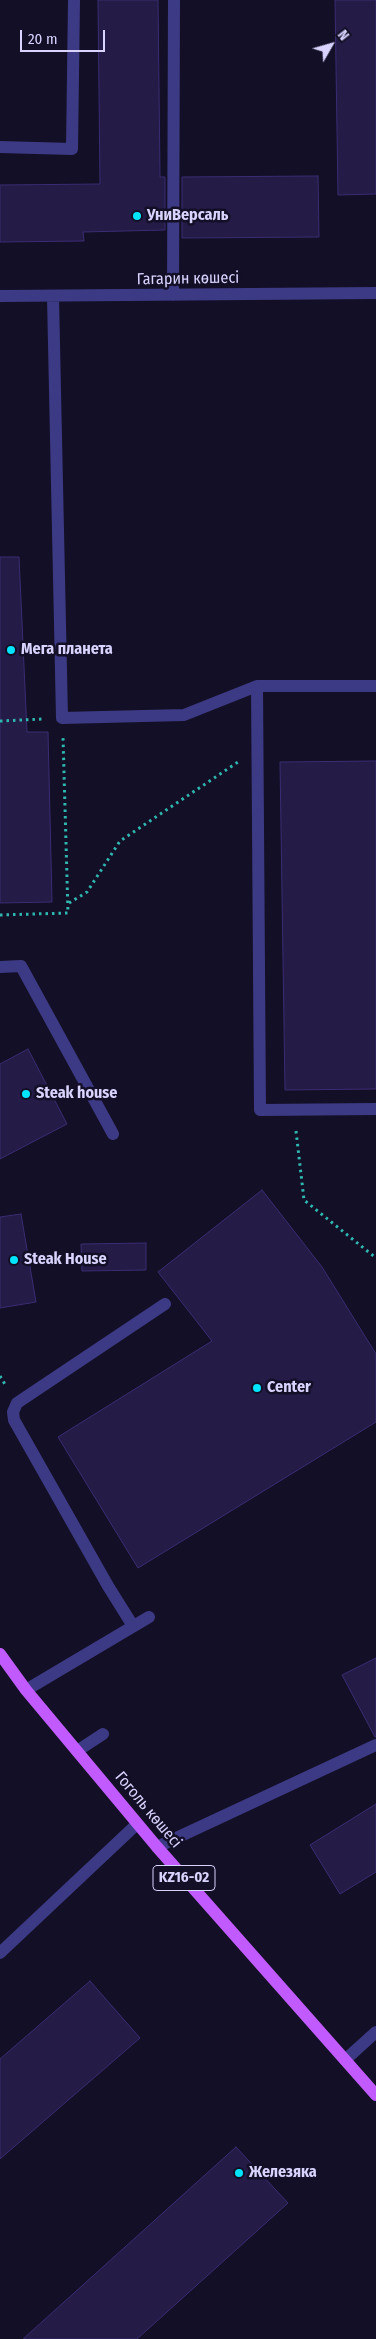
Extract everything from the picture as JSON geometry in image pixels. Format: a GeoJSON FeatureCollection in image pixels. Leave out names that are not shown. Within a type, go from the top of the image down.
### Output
{"type":"FeatureCollection","features":[{"type":"Feature","properties":{"kind":"main road","name":"Гоголь көшесі"},"geometry":{"type":"LineString","coordinates":[[0,1654],[26,1690],[137,1824],[376,2095]]}},
{"type":"Feature","properties":{"kind":"street"},"geometry":{"type":"LineString","coordinates":[[0,147],[72,149],[74,0]]}},
{"type":"Feature","properties":{"kind":"street"},"geometry":{"type":"LineString","coordinates":[[173,295],[174,0]]}},
{"type":"Feature","properties":{"kind":"street","name":"Гагарин көшесі"},"geometry":{"type":"LineString","coordinates":[[0,296],[376,293]]}},
{"type":"Feature","properties":{"kind":"street"},"geometry":{"type":"LineString","coordinates":[[53,297],[62,718],[184,715],[258,686],[376,686]]}},
{"type":"Feature","properties":{"kind":"street"},"geometry":{"type":"LineString","coordinates":[[258,686],[260,1110],[376,1109]]}},
{"type":"Feature","properties":{"kind":"street"},"geometry":{"type":"LineString","coordinates":[[0,967],[21,966],[113,1134]]}},
{"type":"Feature","properties":{"kind":"street"},"geometry":{"type":"LineString","coordinates":[[133,1626],[108,1586],[19,1428],[13,1412],[16,1404],[165,1304]]}},
{"type":"Feature","properties":{"kind":"street"},"geometry":{"type":"LineString","coordinates":[[26,1690],[149,1617]]}},
{"type":"Feature","properties":{"kind":"street"},"geometry":{"type":"LineString","coordinates":[[77,1751],[103,1734]]}},
{"type":"Feature","properties":{"kind":"street"},"geometry":{"type":"LineString","coordinates":[[157,1847],[376,1745]]}},
{"type":"Feature","properties":{"kind":"street"},"geometry":{"type":"LineString","coordinates":[[0,1953],[137,1824]]}},
{"type":"Feature","properties":{"kind":"street"},"geometry":{"type":"LineString","coordinates":[[345,2060],[376,2032]]}},
{"type":"Feature","properties":{"kind":"path"},"geometry":{"type":"LineString","coordinates":[[0,720],[62,718],[68,904],[68,913],[0,915]]}},
{"type":"Feature","properties":{"kind":"path"},"geometry":{"type":"LineString","coordinates":[[68,904],[87,892],[120,841],[258,749]]}},
{"type":"Feature","properties":{"kind":"path"},"geometry":{"type":"LineString","coordinates":[[294,1109],[304,1200],[376,1258]]}},
{"type":"Feature","properties":{"kind":"building"},"geometry":{"type":"Polygon","coordinates":[[[98,0],[158,0],[160,177],[165,177],[165,230],[83,232],[84,241],[0,242],[0,185],[100,184],[98,0]]]}},
{"type":"Feature","properties":{"kind":"building"},"geometry":{"type":"Polygon","coordinates":[[[335,0],[376,0],[376,194],[338,195],[335,0]]]}},
{"type":"Feature","properties":{"kind":"building"},"geometry":{"type":"Polygon","coordinates":[[[318,176],[319,237],[182,238],[182,177],[318,176]]]}},
{"type":"Feature","properties":{"kind":"building"},"geometry":{"type":"Polygon","coordinates":[[[0,557],[19,557],[27,732],[48,732],[52,902],[0,903],[0,557]]]}},
{"type":"Feature","properties":{"kind":"building"},"geometry":{"type":"Polygon","coordinates":[[[376,761],[376,1089],[285,1090],[280,762],[376,761]]]}},
{"type":"Feature","properties":{"kind":"building","name":"Steak house"},"geometry":{"type":"Polygon","coordinates":[[[28,1049],[67,1124],[0,1159],[0,1064],[28,1049]]]}},
{"type":"Feature","properties":{"kind":"building","name":"Center"},"geometry":{"type":"Polygon","coordinates":[[[262,1190],[322,1267],[376,1354],[376,1422],[138,1568],[58,1437],[212,1341],[158,1272],[262,1190]]]}},
{"type":"Feature","properties":{"kind":"building","name":"Steak House"},"geometry":{"type":"Polygon","coordinates":[[[21,1214],[36,1302],[0,1308],[0,1217],[21,1214]]]}},
{"type":"Feature","properties":{"kind":"building"},"geometry":{"type":"Polygon","coordinates":[[[146,1243],[146,1270],[82,1271],[81,1244],[146,1243]]]}},
{"type":"Feature","properties":{"kind":"building"},"geometry":{"type":"Polygon","coordinates":[[[376,1658],[376,1737],[375,1737],[342,1675],[376,1658]]]}},
{"type":"Feature","properties":{"kind":"building"},"geometry":{"type":"Polygon","coordinates":[[[376,1804],[376,1872],[340,1894],[310,1845],[376,1804]]]}},
{"type":"Feature","properties":{"kind":"building"},"geometry":{"type":"Polygon","coordinates":[[[90,1981],[140,2038],[0,2159],[0,2059],[90,1981]]]}},
{"type":"Feature","properties":{"kind":"building"},"geometry":{"type":"Polygon","coordinates":[[[236,2147],[288,2203],[137,2339],[23,2339],[236,2147]]]}},
{"type":"Feature","properties":{"kind":"place","name":"УниВерсаль"},"geometry":{"type":"Point","coordinates":[137,216]}},
{"type":"Feature","properties":{"kind":"place","name":"Мега планета"},"geometry":{"type":"Point","coordinates":[11,650]}},
{"type":"Feature","properties":{"kind":"place","name":"Steak house"},"geometry":{"type":"Point","coordinates":[26,1094]}},
{"type":"Feature","properties":{"kind":"place","name":"Steak House"},"geometry":{"type":"Point","coordinates":[14,1260]}},
{"type":"Feature","properties":{"kind":"place","name":"Center"},"geometry":{"type":"Point","coordinates":[257,1388]}},
{"type":"Feature","properties":{"kind":"place","name":"Железяка"},"geometry":{"type":"Point","coordinates":[239,2173]}}]}
